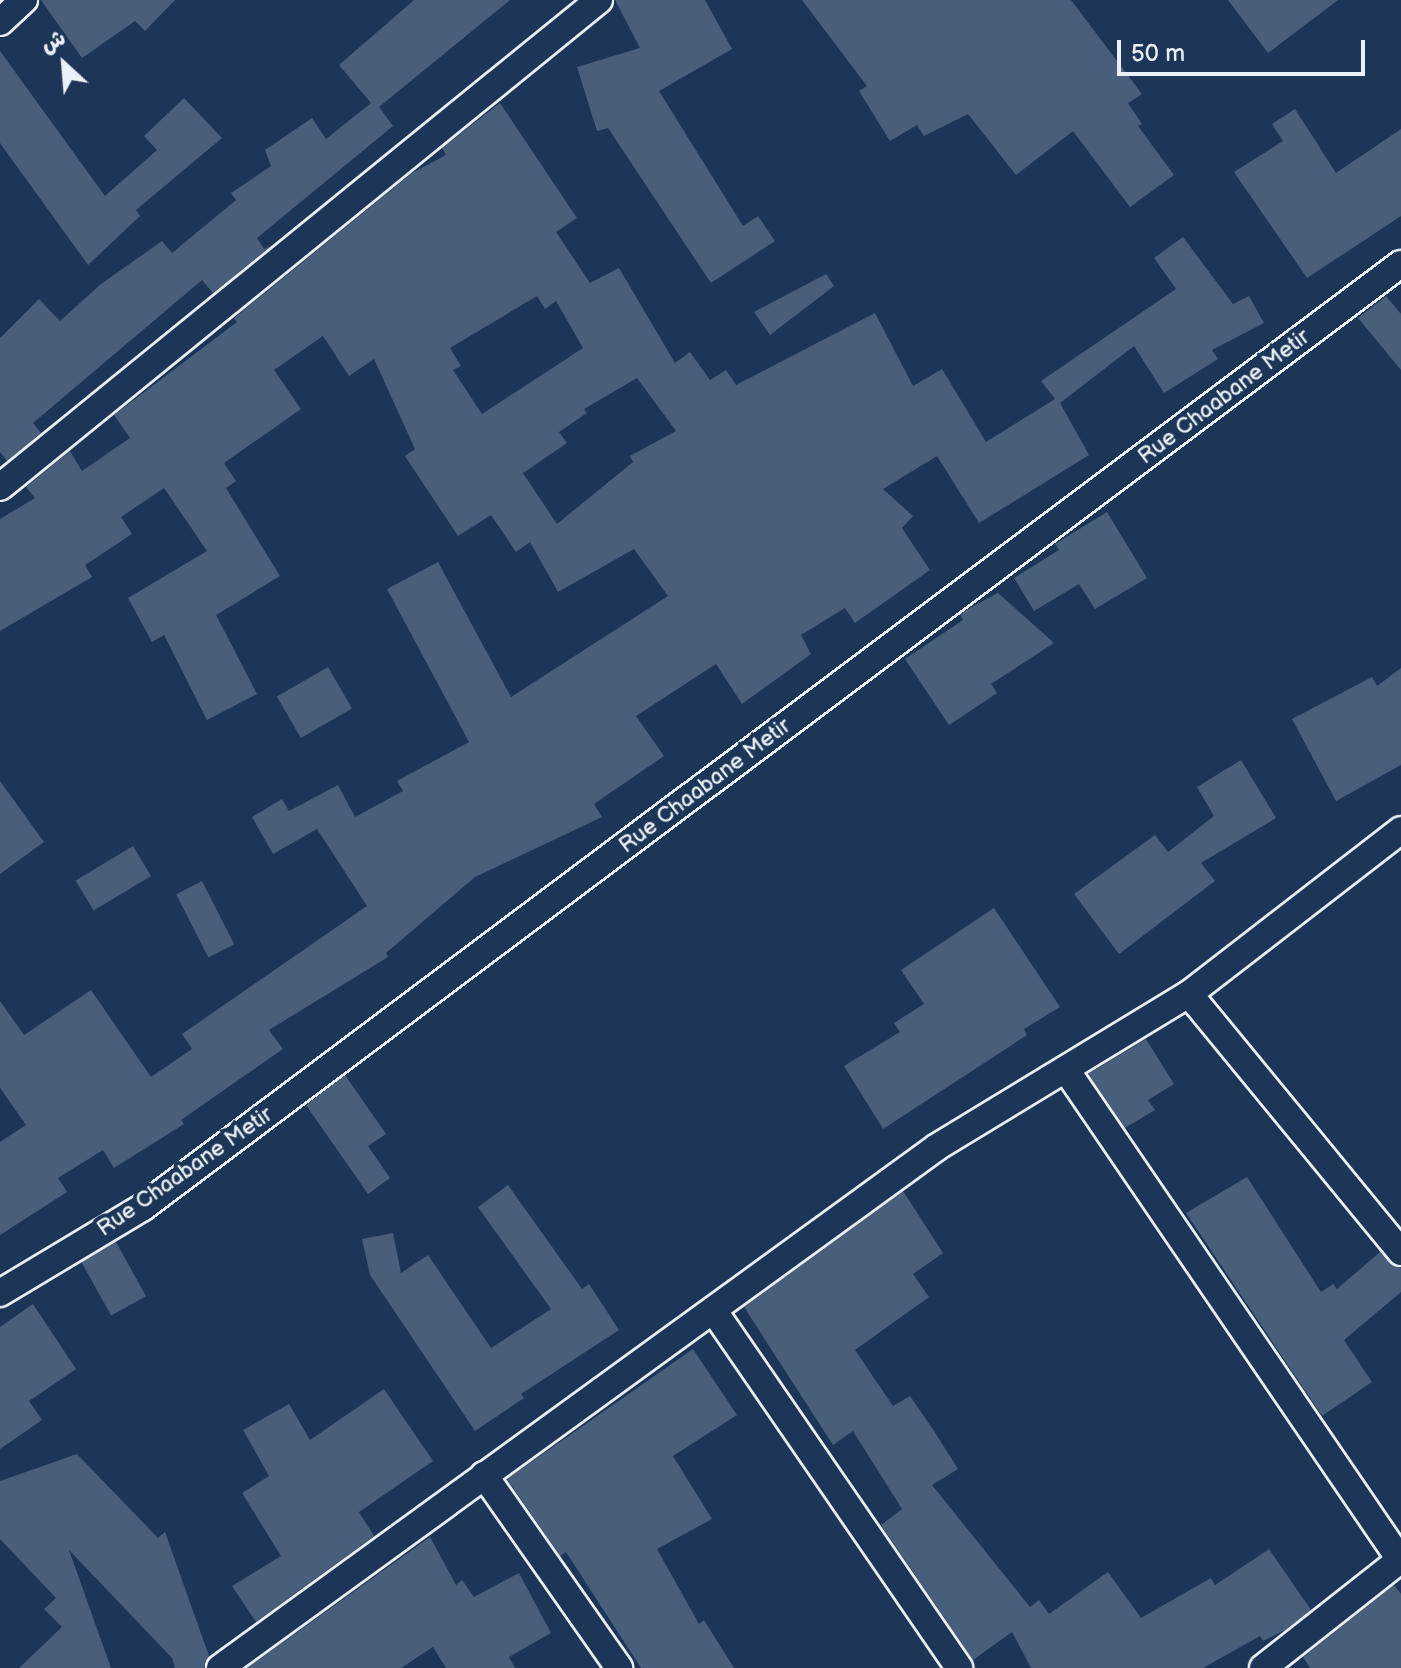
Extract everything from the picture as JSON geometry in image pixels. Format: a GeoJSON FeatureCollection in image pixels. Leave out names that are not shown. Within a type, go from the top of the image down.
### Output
{"type":"FeatureCollection","features":[{"type":"Feature","properties":{"kind":"street"},"geometry":{"type":"LineString","coordinates":[[0,22],[24,0]]}},
{"type":"Feature","properties":{"kind":"street"},"geometry":{"type":"LineString","coordinates":[[0,487],[599,0]]}},
{"type":"Feature","properties":{"kind":"street","name":"Rue Chaabane Metir"},"geometry":{"type":"LineString","coordinates":[[0,1293],[143,1207],[1401,264]]}},
{"type":"Feature","properties":{"kind":"street"},"geometry":{"type":"LineString","coordinates":[[220,1668],[252,1657],[484,1475],[937,1147],[1067,1071],[1189,994],[1401,830]]}},
{"type":"Feature","properties":{"kind":"street"},"geometry":{"type":"LineString","coordinates":[[1189,994],[1401,1252]]}},
{"type":"Feature","properties":{"kind":"street"},"geometry":{"type":"LineString","coordinates":[[1067,1071],[1401,1560],[1263,1668]]}},
{"type":"Feature","properties":{"kind":"street"},"geometry":{"type":"LineString","coordinates":[[714,1311],[959,1668]]}},
{"type":"Feature","properties":{"kind":"street"},"geometry":{"type":"LineString","coordinates":[[484,1475],[619,1668]]}},
{"type":"Feature","properties":{"kind":"building"},"geometry":{"type":"Polygon","coordinates":[[[41,0],[175,0],[145,31],[135,21],[82,58],[41,0]]]}},
{"type":"Feature","properties":{"kind":"building"},"geometry":{"type":"Polygon","coordinates":[[[414,0],[510,0],[379,107],[393,126],[257,238],[264,249],[272,245],[213,293],[202,280],[33,423],[41,433],[7,461],[0,452],[0,338],[39,299],[60,321],[101,284],[162,241],[172,253],[236,200],[231,193],[271,166],[265,150],[312,118],[326,139],[371,103],[339,65],[414,0]]]}},
{"type":"Feature","properties":{"kind":"building"},"geometry":{"type":"Polygon","coordinates":[[[615,0],[705,0],[732,49],[659,91],[743,226],[758,216],[775,241],[711,283],[608,128],[597,131],[577,67],[640,48],[615,0]]]}},
{"type":"Feature","properties":{"kind":"building"},"geometry":{"type":"Polygon","coordinates":[[[802,0],[1071,0],[1142,94],[1128,103],[1142,124],[1138,126],[1174,175],[1130,207],[1073,131],[1016,175],[968,114],[924,136],[917,125],[890,141],[859,91],[867,86],[802,0]]]}},
{"type":"Feature","properties":{"kind":"building"},"geometry":{"type":"Polygon","coordinates":[[[1228,0],[1338,0],[1268,53],[1228,0]]]}},
{"type":"Feature","properties":{"kind":"building"},"geometry":{"type":"Polygon","coordinates":[[[0,51],[105,196],[157,150],[144,136],[184,98],[222,138],[136,210],[140,216],[88,265],[0,143],[0,51]]]}},
{"type":"Feature","properties":{"kind":"building"},"geometry":{"type":"Polygon","coordinates":[[[500,103],[577,218],[556,232],[590,283],[619,268],[675,363],[690,352],[710,380],[726,370],[736,385],[875,313],[913,386],[942,369],[986,442],[1055,399],[1041,381],[1176,289],[1154,258],[1183,237],[1233,304],[1249,296],[1264,323],[1212,350],[1218,359],[1164,393],[1134,346],[1060,403],[1089,455],[979,523],[937,456],[883,489],[913,516],[902,528],[930,570],[855,623],[845,608],[801,635],[811,654],[742,704],[716,664],[636,716],[664,756],[594,804],[602,817],[475,877],[386,953],[388,957],[269,1030],[283,1049],[181,1120],[184,1124],[114,1168],[103,1150],[58,1178],[67,1192],[0,1235],[0,1142],[26,1125],[0,1088],[0,1001],[24,1035],[91,990],[151,1077],[192,1049],[182,1034],[367,906],[317,829],[273,854],[252,817],[282,799],[289,811],[338,785],[355,817],[403,791],[397,781],[469,742],[387,589],[438,562],[511,697],[668,596],[634,549],[558,592],[530,542],[516,552],[491,515],[458,536],[405,456],[415,449],[374,359],[349,376],[323,336],[274,370],[301,409],[224,463],[236,481],[226,488],[280,576],[216,615],[257,694],[207,720],[164,635],[152,642],[128,598],[207,551],[164,488],[121,517],[132,534],[85,565],[92,577],[0,631],[0,519],[35,498],[26,487],[70,451],[82,471],[130,438],[114,415],[237,322],[234,318],[412,173],[446,155],[442,148],[500,103]],[[537,296],[450,348],[461,366],[453,370],[482,414],[583,348],[556,301],[545,309],[537,296]],[[637,378],[584,409],[587,413],[559,432],[567,443],[523,473],[557,524],[633,462],[630,456],[676,431],[637,378]]]}},
{"type":"Feature","properties":{"kind":"building"},"geometry":{"type":"Polygon","coordinates":[[[1295,109],[1336,173],[1401,129],[1401,216],[1307,278],[1234,172],[1283,141],[1272,124],[1295,109]]]}},
{"type":"Feature","properties":{"kind":"building"},"geometry":{"type":"Polygon","coordinates":[[[826,274],[834,286],[770,335],[754,312],[826,274]]]}},
{"type":"Feature","properties":{"kind":"building"},"geometry":{"type":"Polygon","coordinates":[[[1386,296],[1401,314],[1401,370],[1358,318],[1386,296]]]}},
{"type":"Feature","properties":{"kind":"building"},"geometry":{"type":"Polygon","coordinates":[[[1107,512],[1147,578],[1095,609],[1079,584],[1034,611],[1014,578],[1059,550],[1055,544],[1107,512]]]}},
{"type":"Feature","properties":{"kind":"building"},"geometry":{"type":"Polygon","coordinates":[[[998,593],[1054,643],[991,684],[997,693],[949,725],[905,659],[963,620],[960,614],[998,593]]]}},
{"type":"Feature","properties":{"kind":"building"},"geometry":{"type":"Polygon","coordinates":[[[328,667],[352,709],[301,738],[277,696],[328,667]]]}},
{"type":"Feature","properties":{"kind":"building"},"geometry":{"type":"Polygon","coordinates":[[[1401,668],[1401,765],[1336,801],[1292,719],[1372,677],[1377,686],[1401,668]]]}},
{"type":"Feature","properties":{"kind":"building"},"geometry":{"type":"Polygon","coordinates":[[[1241,760],[1276,818],[1201,863],[1215,881],[1119,954],[1074,894],[1155,835],[1168,852],[1214,816],[1197,787],[1241,760]]]}},
{"type":"Feature","properties":{"kind":"building"},"geometry":{"type":"Polygon","coordinates":[[[0,781],[44,842],[0,874],[0,781]]]}},
{"type":"Feature","properties":{"kind":"building"},"geometry":{"type":"Polygon","coordinates":[[[133,846],[151,876],[94,911],[76,881],[133,846]]]}},
{"type":"Feature","properties":{"kind":"building"},"geometry":{"type":"Polygon","coordinates":[[[202,881],[234,944],[208,957],[176,894],[202,881]]]}},
{"type":"Feature","properties":{"kind":"building"},"geometry":{"type":"Polygon","coordinates":[[[994,908],[1060,1007],[1024,1029],[1027,1035],[883,1129],[844,1066],[900,1032],[894,1023],[924,1004],[901,970],[994,908]]]}},
{"type":"Feature","properties":{"kind":"building"},"geometry":{"type":"Polygon","coordinates":[[[1146,1039],[1174,1084],[1148,1100],[1155,1110],[1125,1128],[1088,1074],[1146,1039]]]}},
{"type":"Feature","properties":{"kind":"building"},"geometry":{"type":"Polygon","coordinates":[[[345,1075],[386,1134],[368,1146],[390,1178],[368,1194],[306,1105],[345,1075]]]}},
{"type":"Feature","properties":{"kind":"building"},"geometry":{"type":"Polygon","coordinates":[[[1247,1177],[1321,1292],[1333,1284],[1337,1289],[1380,1252],[1401,1268],[1401,1292],[1344,1340],[1372,1382],[1322,1416],[1186,1213],[1247,1177]]]}},
{"type":"Feature","properties":{"kind":"building"},"geometry":{"type":"Polygon","coordinates":[[[508,1185],[582,1289],[589,1284],[619,1330],[521,1394],[524,1398],[475,1431],[370,1275],[362,1239],[393,1233],[401,1273],[428,1255],[491,1348],[551,1309],[478,1207],[508,1185]]]}},
{"type":"Feature","properties":{"kind":"building"},"geometry":{"type":"Polygon","coordinates":[[[903,1191],[943,1253],[913,1274],[929,1297],[855,1350],[893,1406],[910,1396],[934,1431],[958,1469],[932,1485],[1030,1607],[1039,1600],[1049,1614],[1108,1572],[1141,1618],[1211,1578],[1215,1585],[1269,1549],[1311,1610],[1285,1630],[1263,1641],[1260,1636],[1203,1668],[1031,1668],[1012,1632],[973,1660],[881,1525],[902,1509],[853,1431],[833,1445],[744,1307],[903,1191]]]}},
{"type":"Feature","properties":{"kind":"building"},"geometry":{"type":"Polygon","coordinates":[[[116,1242],[146,1296],[111,1316],[81,1261],[116,1242]]]}},
{"type":"Feature","properties":{"kind":"building"},"geometry":{"type":"Polygon","coordinates":[[[33,1304],[76,1369],[29,1401],[42,1420],[0,1449],[0,1327],[33,1304]]]}},
{"type":"Feature","properties":{"kind":"building"},"geometry":{"type":"Polygon","coordinates":[[[693,1349],[737,1415],[673,1456],[712,1519],[657,1549],[699,1624],[704,1620],[734,1668],[641,1668],[566,1552],[560,1556],[507,1479],[693,1349]]]}},
{"type":"Feature","properties":{"kind":"building"},"geometry":{"type":"Polygon","coordinates":[[[384,1389],[433,1461],[359,1512],[374,1536],[256,1622],[232,1586],[281,1556],[242,1493],[269,1476],[243,1430],[289,1404],[310,1440],[384,1389]]]}},
{"type":"Feature","properties":{"kind":"building"},"geometry":{"type":"Polygon","coordinates":[[[77,1454],[158,1538],[165,1532],[209,1656],[204,1668],[175,1668],[172,1658],[69,1550],[111,1668],[19,1668],[62,1627],[44,1609],[56,1598],[0,1539],[0,1481],[77,1454]]]}},
{"type":"Feature","properties":{"kind":"building"},"geometry":{"type":"Polygon","coordinates":[[[430,1537],[456,1585],[462,1580],[474,1597],[519,1573],[551,1633],[509,1657],[515,1668],[446,1668],[433,1647],[401,1668],[247,1668],[430,1537]]]}},
{"type":"Feature","properties":{"kind":"building"},"geometry":{"type":"Polygon","coordinates":[[[1394,1585],[1401,1594],[1401,1668],[1310,1668],[1303,1657],[1394,1585]]]}}]}
